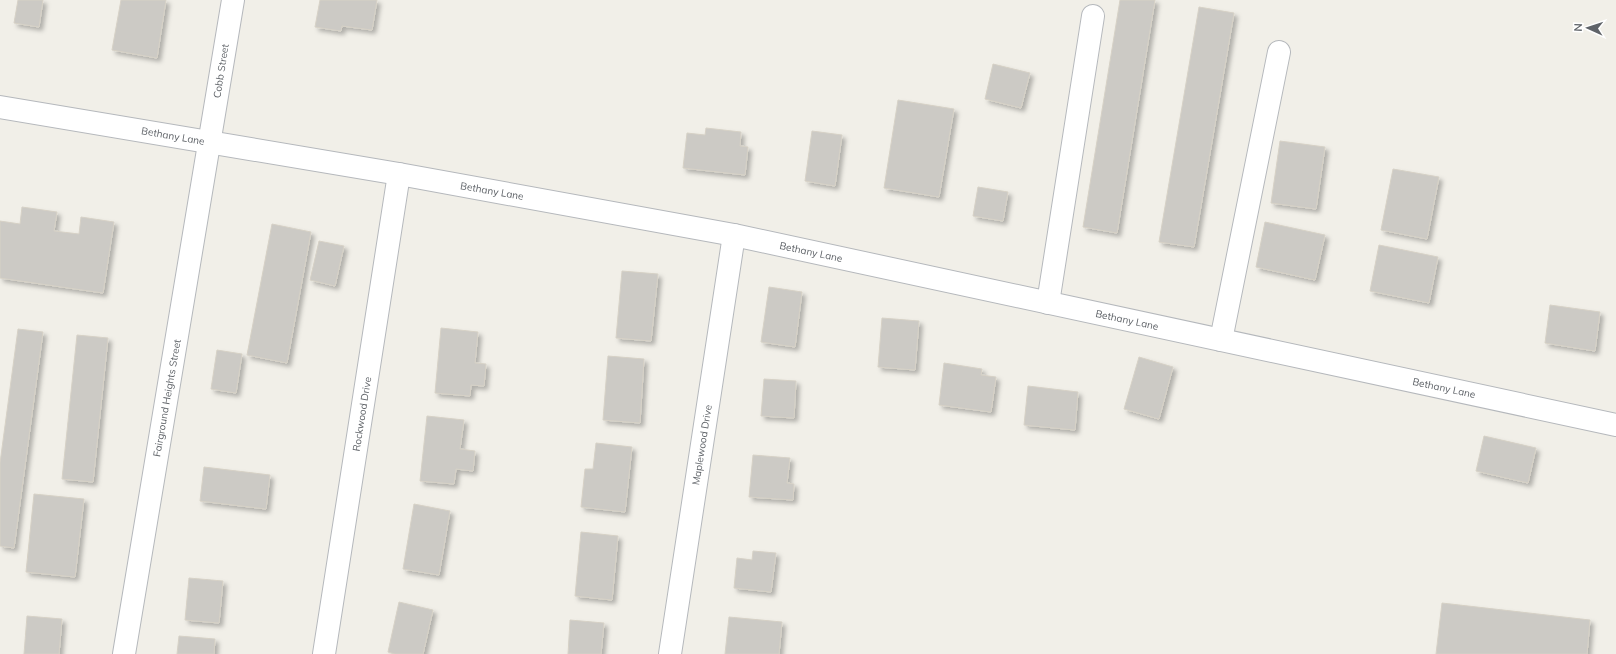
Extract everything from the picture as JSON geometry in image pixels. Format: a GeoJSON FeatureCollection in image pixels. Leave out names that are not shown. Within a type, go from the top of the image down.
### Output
{"type":"FeatureCollection","features":[{"type":"Feature","properties":{"kind":"street","name":"Cobb Street"},"geometry":{"type":"LineString","coordinates":[[210,142],[233,0]]}},
{"type":"Feature","properties":{"kind":"street"},"geometry":{"type":"LineString","coordinates":[[1048,303],[1093,16]]}},
{"type":"Feature","properties":{"kind":"street"},"geometry":{"type":"LineString","coordinates":[[1221,340],[1279,52]]}},
{"type":"Feature","properties":{"kind":"street","name":"Bethany Lane"},"geometry":{"type":"LineString","coordinates":[[0,107],[400,174],[734,235],[1616,425]]}},
{"type":"Feature","properties":{"kind":"street","name":"Fairground Heights Street"},"geometry":{"type":"LineString","coordinates":[[124,654],[210,142]]}},
{"type":"Feature","properties":{"kind":"street","name":"Rockwood Drive"},"geometry":{"type":"LineString","coordinates":[[324,654],[400,174]]}},
{"type":"Feature","properties":{"kind":"street","name":"Maplewood Drive"},"geometry":{"type":"LineString","coordinates":[[670,654],[734,235]]}},
{"type":"Feature","properties":{"kind":"building"},"geometry":{"type":"Polygon","coordinates":[[[18,0],[43,0],[39,27],[14,23],[18,0]]]}},
{"type":"Feature","properties":{"kind":"building"},"geometry":{"type":"Polygon","coordinates":[[[121,0],[166,0],[157,58],[112,50],[121,0]]]}},
{"type":"Feature","properties":{"kind":"building"},"geometry":{"type":"Polygon","coordinates":[[[320,0],[377,0],[372,30],[342,26],[341,31],[315,27],[320,0]]]}},
{"type":"Feature","properties":{"kind":"building"},"geometry":{"type":"Polygon","coordinates":[[[1120,0],[1155,0],[1117,233],[1083,227],[1120,0]]]}},
{"type":"Feature","properties":{"kind":"building"},"geometry":{"type":"Polygon","coordinates":[[[1199,7],[1234,13],[1194,247],[1159,242],[1199,7]]]}},
{"type":"Feature","properties":{"kind":"building"},"geometry":{"type":"Polygon","coordinates":[[[993,64],[1030,73],[1021,108],[985,99],[993,64]]]}},
{"type":"Feature","properties":{"kind":"building"},"geometry":{"type":"Polygon","coordinates":[[[898,100],[954,109],[939,197],[884,188],[898,100]]]}},
{"type":"Feature","properties":{"kind":"building"},"geometry":{"type":"Polygon","coordinates":[[[706,128],[741,132],[740,146],[748,147],[745,175],[683,168],[687,133],[705,135],[706,128]]]}},
{"type":"Feature","properties":{"kind":"building"},"geometry":{"type":"Polygon","coordinates":[[[812,131],[842,135],[835,186],[805,181],[812,131]]]}},
{"type":"Feature","properties":{"kind":"building"},"geometry":{"type":"Polygon","coordinates":[[[1280,141],[1325,147],[1316,209],[1271,203],[1280,141]]]}},
{"type":"Feature","properties":{"kind":"building"},"geometry":{"type":"Polygon","coordinates":[[[1393,169],[1439,177],[1427,239],[1381,230],[1393,169]]]}},
{"type":"Feature","properties":{"kind":"building"},"geometry":{"type":"Polygon","coordinates":[[[978,187],[1008,192],[1003,221],[973,216],[978,187]]]}},
{"type":"Feature","properties":{"kind":"building"},"geometry":{"type":"Polygon","coordinates":[[[22,207],[57,212],[54,231],[79,234],[81,217],[114,222],[103,293],[0,278],[0,221],[20,224],[22,207]]]}},
{"type":"Feature","properties":{"kind":"building"},"geometry":{"type":"Polygon","coordinates":[[[1265,222],[1325,235],[1315,280],[1256,267],[1265,222]]]}},
{"type":"Feature","properties":{"kind":"building"},"geometry":{"type":"Polygon","coordinates":[[[272,224],[311,232],[287,363],[247,355],[272,224]]]}},
{"type":"Feature","properties":{"kind":"building"},"geometry":{"type":"Polygon","coordinates":[[[319,241],[344,246],[335,286],[310,280],[319,241]]]}},
{"type":"Feature","properties":{"kind":"building"},"geometry":{"type":"Polygon","coordinates":[[[1379,245],[1438,257],[1429,303],[1370,291],[1379,245]]]}},
{"type":"Feature","properties":{"kind":"building"},"geometry":{"type":"Polygon","coordinates":[[[622,271],[658,274],[651,341],[616,338],[622,271]]]}},
{"type":"Feature","properties":{"kind":"building"},"geometry":{"type":"Polygon","coordinates":[[[769,287],[802,292],[795,347],[761,342],[769,287]]]}},
{"type":"Feature","properties":{"kind":"building"},"geometry":{"type":"Polygon","coordinates":[[[1550,305],[1600,312],[1595,351],[1545,343],[1550,305]]]}},
{"type":"Feature","properties":{"kind":"building"},"geometry":{"type":"Polygon","coordinates":[[[882,318],[919,321],[915,370],[878,367],[882,318]]]}},
{"type":"Feature","properties":{"kind":"building"},"geometry":{"type":"Polygon","coordinates":[[[441,328],[478,332],[475,363],[486,364],[484,386],[471,385],[470,396],[435,393],[441,328]]]}},
{"type":"Feature","properties":{"kind":"building"},"geometry":{"type":"Polygon","coordinates":[[[18,329],[43,332],[14,548],[0,546],[0,463],[18,329]]]}},
{"type":"Feature","properties":{"kind":"building"},"geometry":{"type":"Polygon","coordinates":[[[77,335],[108,338],[93,482],[62,479],[77,335]]]}},
{"type":"Feature","properties":{"kind":"building"},"geometry":{"type":"Polygon","coordinates":[[[217,350],[242,354],[236,393],[211,389],[217,350]]]}},
{"type":"Feature","properties":{"kind":"building"},"geometry":{"type":"Polygon","coordinates":[[[608,356],[644,359],[640,423],[603,420],[608,356]]]}},
{"type":"Feature","properties":{"kind":"building"},"geometry":{"type":"Polygon","coordinates":[[[1139,357],[1173,367],[1159,419],[1124,409],[1139,357]]]}},
{"type":"Feature","properties":{"kind":"building"},"geometry":{"type":"Polygon","coordinates":[[[944,363],[982,369],[981,375],[996,377],[991,412],[939,405],[944,363]]]}},
{"type":"Feature","properties":{"kind":"building"},"geometry":{"type":"Polygon","coordinates":[[[764,379],[796,381],[794,418],[761,416],[764,379]]]}},
{"type":"Feature","properties":{"kind":"building"},"geometry":{"type":"Polygon","coordinates":[[[1028,386],[1078,392],[1075,430],[1024,425],[1028,386]]]}},
{"type":"Feature","properties":{"kind":"building"},"geometry":{"type":"Polygon","coordinates":[[[427,416],[464,420],[460,449],[475,451],[473,471],[456,469],[454,484],[420,481],[427,416]]]}},
{"type":"Feature","properties":{"kind":"building"},"geometry":{"type":"Polygon","coordinates":[[[1484,436],[1536,448],[1528,483],[1476,471],[1484,436]]]}},
{"type":"Feature","properties":{"kind":"building"},"geometry":{"type":"Polygon","coordinates":[[[596,443],[632,447],[625,512],[581,507],[585,469],[593,469],[596,443]]]}},
{"type":"Feature","properties":{"kind":"building"},"geometry":{"type":"Polygon","coordinates":[[[753,455],[790,458],[787,483],[794,484],[793,500],[749,497],[753,455]]]}},
{"type":"Feature","properties":{"kind":"building"},"geometry":{"type":"Polygon","coordinates":[[[204,467],[270,475],[266,509],[200,501],[204,467]]]}},
{"type":"Feature","properties":{"kind":"building"},"geometry":{"type":"Polygon","coordinates":[[[34,494],[84,499],[75,577],[26,572],[34,494]]]}},
{"type":"Feature","properties":{"kind":"building"},"geometry":{"type":"Polygon","coordinates":[[[414,504],[450,511],[439,575],[403,569],[414,504]]]}},
{"type":"Feature","properties":{"kind":"building"},"geometry":{"type":"Polygon","coordinates":[[[581,532],[618,536],[612,600],[575,596],[581,532]]]}},
{"type":"Feature","properties":{"kind":"building"},"geometry":{"type":"Polygon","coordinates":[[[753,551],[776,553],[771,592],[734,588],[737,558],[752,560],[753,551]]]}},
{"type":"Feature","properties":{"kind":"building"},"geometry":{"type":"Polygon","coordinates":[[[189,578],[223,581],[219,623],[185,620],[189,578]]]}},
{"type":"Feature","properties":{"kind":"building"},"geometry":{"type":"Polygon","coordinates":[[[399,602],[433,610],[423,654],[395,654],[388,652],[399,602]]]}},
{"type":"Feature","properties":{"kind":"building"},"geometry":{"type":"Polygon","coordinates":[[[1442,603],[1590,620],[1587,654],[1436,654],[1442,603]]]}},
{"type":"Feature","properties":{"kind":"building"},"geometry":{"type":"Polygon","coordinates":[[[27,616],[62,619],[59,654],[24,654],[27,616]]]}},
{"type":"Feature","properties":{"kind":"building"},"geometry":{"type":"Polygon","coordinates":[[[729,617],[782,622],[779,654],[725,654],[729,617]]]}},
{"type":"Feature","properties":{"kind":"building"},"geometry":{"type":"Polygon","coordinates":[[[570,620],[604,623],[601,654],[568,654],[570,620]]]}},
{"type":"Feature","properties":{"kind":"building"},"geometry":{"type":"Polygon","coordinates":[[[179,636],[215,639],[214,654],[177,654],[179,636]]]}}]}
